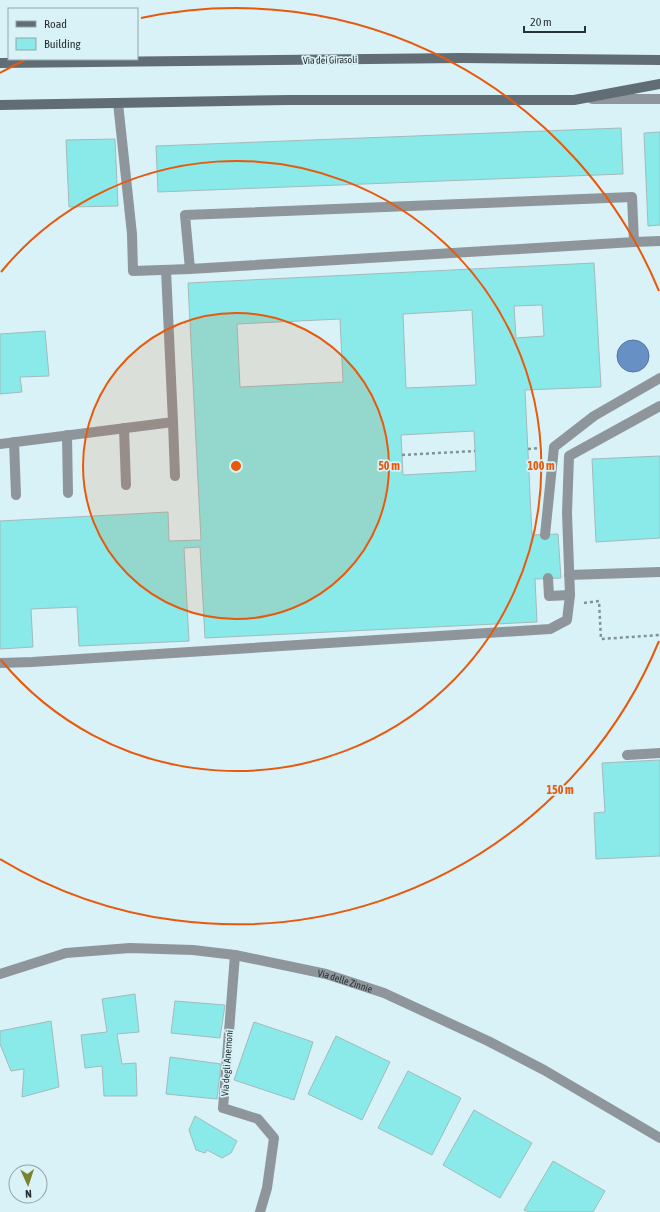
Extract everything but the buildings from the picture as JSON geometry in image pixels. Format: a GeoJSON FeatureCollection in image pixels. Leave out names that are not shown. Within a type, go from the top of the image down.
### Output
{"type":"FeatureCollection","features":[{"type":"Feature","properties":{"kind":"main road","name":"Via dei Girasoli"},"geometry":{"type":"LineString","coordinates":[[0,63],[461,58],[660,60]]}},
{"type":"Feature","properties":{"kind":"main road"},"geometry":{"type":"LineString","coordinates":[[0,105],[290,100],[574,100],[660,84]]}},
{"type":"Feature","properties":{"kind":"street"},"geometry":{"type":"LineString","coordinates":[[574,100],[660,99]]}},
{"type":"Feature","properties":{"kind":"street"},"geometry":{"type":"LineString","coordinates":[[118,103],[132,234],[133,271],[190,269],[660,241]]}},
{"type":"Feature","properties":{"kind":"street"},"geometry":{"type":"LineString","coordinates":[[190,269],[185,215],[632,197],[634,242]]}},
{"type":"Feature","properties":{"kind":"street"},"geometry":{"type":"LineString","coordinates":[[166,270],[175,476]]}},
{"type":"Feature","properties":{"kind":"street"},"geometry":{"type":"LineString","coordinates":[[545,535],[554,447],[594,416],[660,378]]}},
{"type":"Feature","properties":{"kind":"street"},"geometry":{"type":"LineString","coordinates":[[569,456],[660,406]]}},
{"type":"Feature","properties":{"kind":"street"},"geometry":{"type":"LineString","coordinates":[[0,444],[173,422]]}},
{"type":"Feature","properties":{"kind":"street"},"geometry":{"type":"LineString","coordinates":[[124,428],[126,485]]}},
{"type":"Feature","properties":{"kind":"street"},"geometry":{"type":"LineString","coordinates":[[67,436],[68,494]]}},
{"type":"Feature","properties":{"kind":"street"},"geometry":{"type":"LineString","coordinates":[[14,442],[16,495]]}},
{"type":"Feature","properties":{"kind":"street"},"geometry":{"type":"LineString","coordinates":[[554,447],[569,456]]}},
{"type":"Feature","properties":{"kind":"street"},"geometry":{"type":"LineString","coordinates":[[0,662],[32,662],[550,629],[567,620],[570,599],[567,514],[569,456]]}},
{"type":"Feature","properties":{"kind":"street"},"geometry":{"type":"LineString","coordinates":[[569,575],[660,572]]}},
{"type":"Feature","properties":{"kind":"street"},"geometry":{"type":"LineString","coordinates":[[548,578],[549,596],[570,599]]}},
{"type":"Feature","properties":{"kind":"street"},"geometry":{"type":"LineString","coordinates":[[626,755],[660,753]]}},
{"type":"Feature","properties":{"kind":"street","name":"Via delle Zinnie"},"geometry":{"type":"LineString","coordinates":[[0,974],[66,953],[130,948],[193,950],[235,955],[326,974],[384,993],[488,1041],[544,1070],[660,1138]]}},
{"type":"Feature","properties":{"kind":"street","name":"Via degli Anemoni"},"geometry":{"type":"LineString","coordinates":[[235,955],[223,1108],[258,1119],[274,1138],[267,1188],[260,1212]]}},
{"type":"Feature","properties":{"kind":"path"},"geometry":{"type":"LineString","coordinates":[[402,455],[475,451]]}},
{"type":"Feature","properties":{"kind":"path"},"geometry":{"type":"LineString","coordinates":[[570,599],[599,602],[601,639],[660,635]]}},
{"type":"Feature","properties":{"kind":"water"},"geometry":{"type":"Polygon","coordinates":[[[633,340],[644,345],[649,356],[644,367],[633,372],[622,367],[617,356],[622,345],[633,340]]]}}]}
